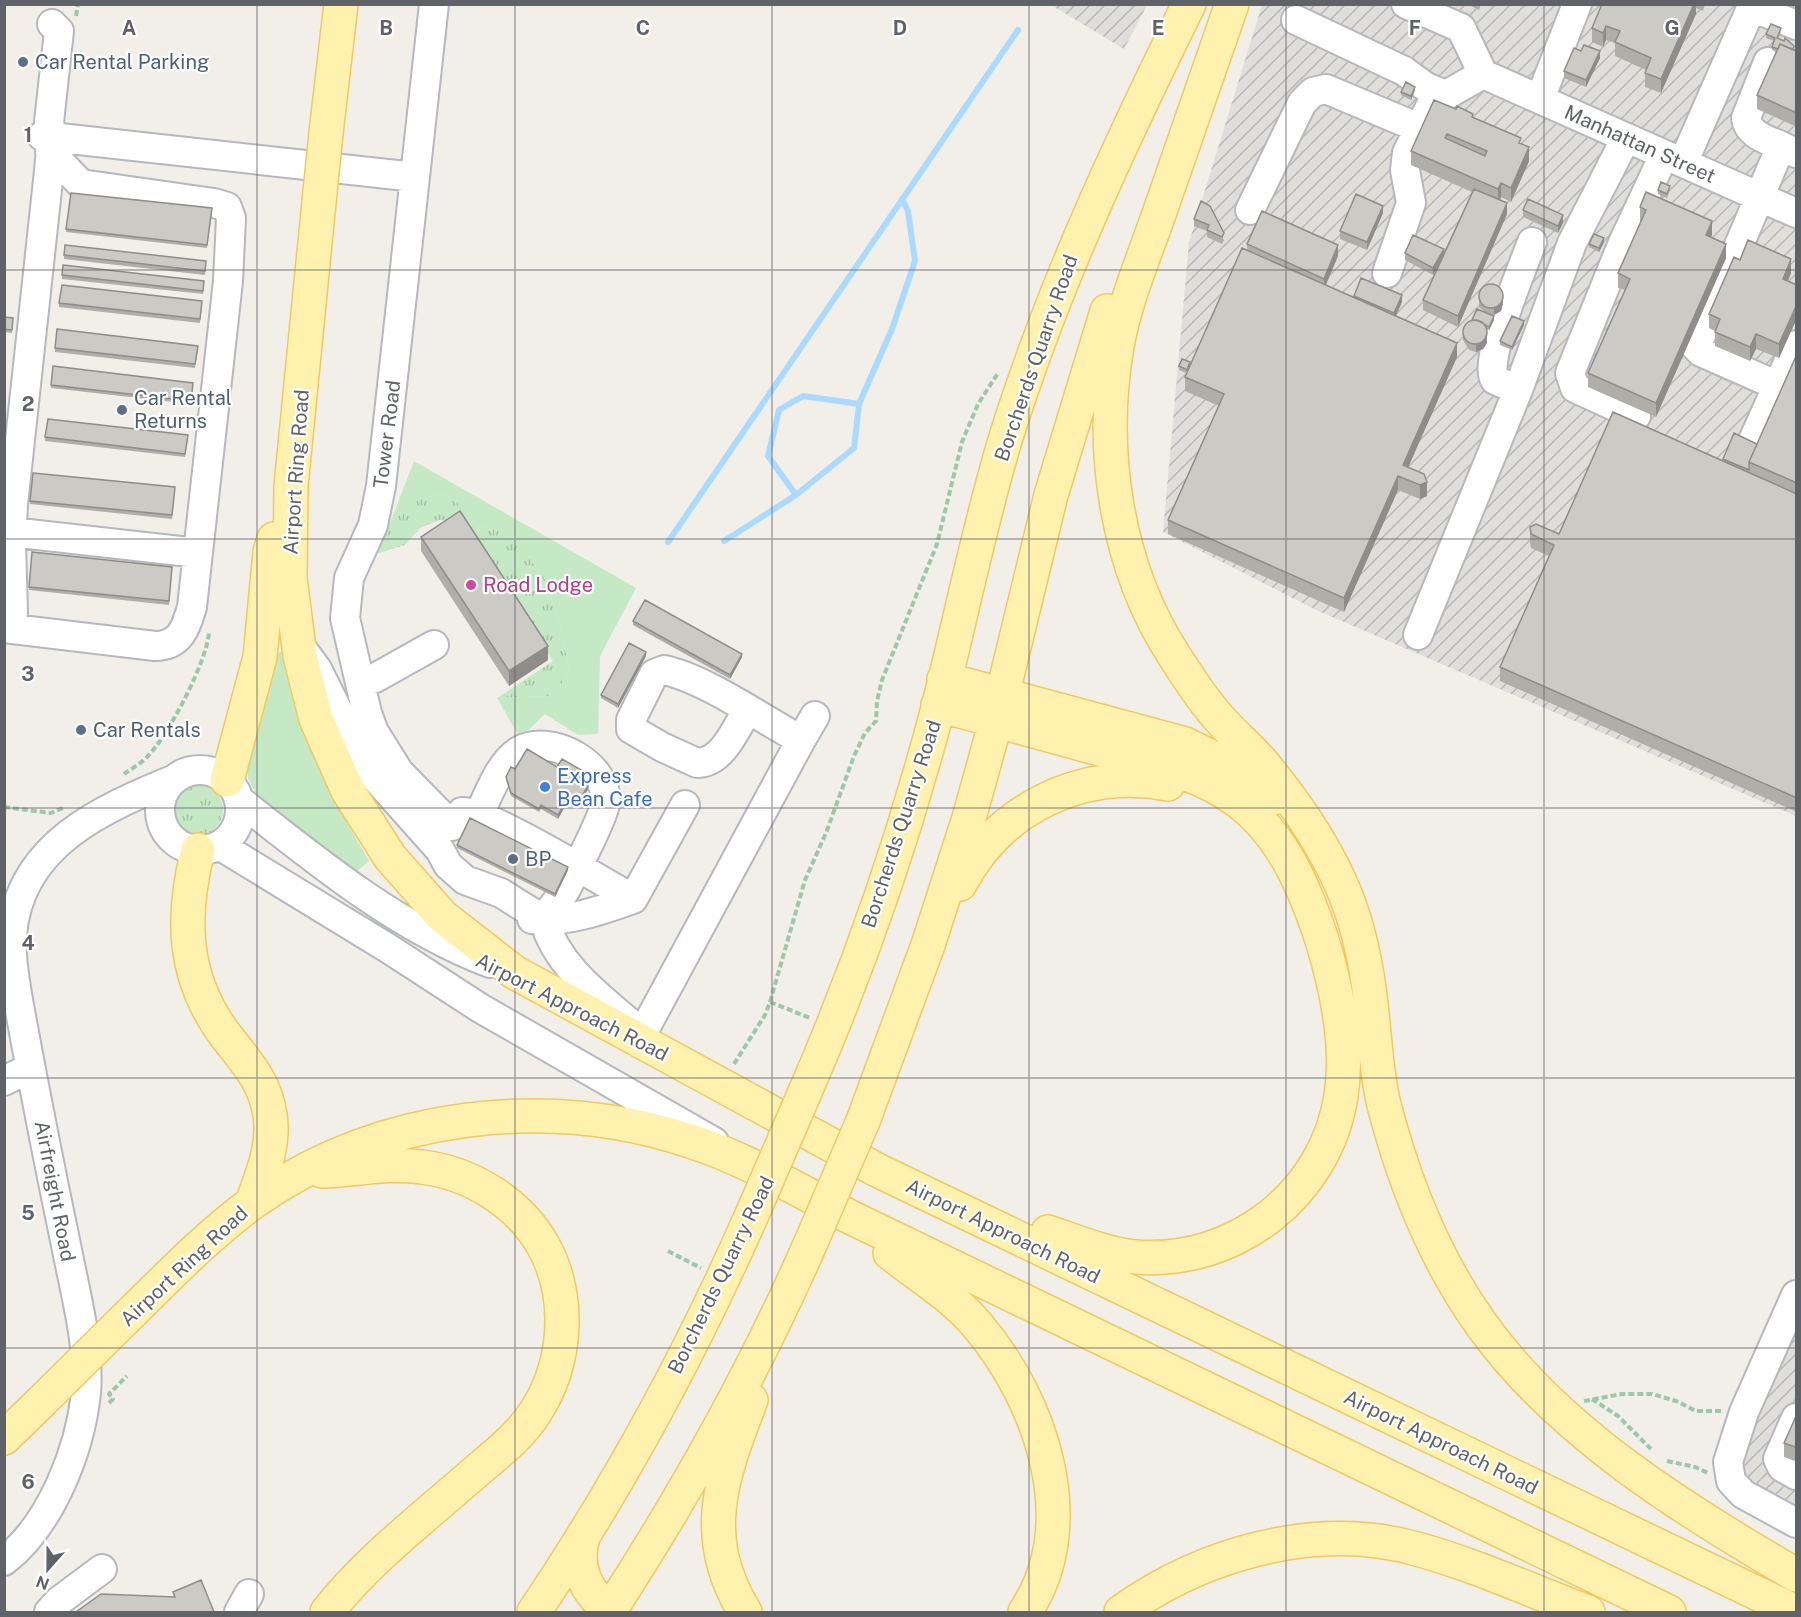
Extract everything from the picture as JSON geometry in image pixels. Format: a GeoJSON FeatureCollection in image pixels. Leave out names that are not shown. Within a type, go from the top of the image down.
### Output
{"type":"FeatureCollection","features":[{"type":"Feature","properties":{"kind":"main road","name":"Airport Ring Road"},"geometry":{"type":"LineString","coordinates":[[341,4],[291,486],[290,578],[297,640],[309,694],[325,744],[345,785],[375,836],[410,882],[433,907],[472,942],[514,972]]}},
{"type":"Feature","properties":{"kind":"main road","name":"Borcherds Quarry Road"},"geometry":{"type":"LineString","coordinates":[[534,1612],[588,1527],[676,1371],[754,1210],[806,1092],[856,963],[901,831],[941,692],[990,492],[1038,343],[1103,182],[1190,4]]}},
{"type":"Feature","properties":{"kind":"main road"},"geometry":{"type":"LineString","coordinates":[[745,1612],[724,1565],[719,1536],[719,1496],[727,1465],[794,1282],[863,1121],[918,971],[964,834],[999,707],[1046,514],[1098,339],[1165,151],[1226,4]]}},
{"type":"Feature","properties":{"kind":"main road"},"geometry":{"type":"LineString","coordinates":[[1232,4],[1125,314],[1111,395],[1114,488],[1136,578],[1148,610],[1169,648],[1216,715],[1282,786],[1312,829],[1344,892],[1370,997],[1381,1091],[1412,1196],[1432,1241],[1473,1313],[1517,1369],[1587,1436],[1751,1548],[1797,1575]]}},
{"type":"Feature","properties":{"kind":"main road"},"geometry":{"type":"LineString","coordinates":[[233,790],[260,657],[270,552],[291,486]]}},
{"type":"Feature","properties":{"kind":"main road"},"geometry":{"type":"LineString","coordinates":[[941,692],[999,707],[1175,741],[1212,756],[1238,771],[1270,795],[1321,850]]}},
{"type":"Feature","properties":{"kind":"main road"},"geometry":{"type":"LineString","coordinates":[[877,1170],[1089,1247],[1119,1255],[1165,1257],[1195,1253],[1224,1244],[1252,1230],[1288,1202],[1307,1179],[1326,1146],[1339,1110],[1343,1065],[1338,1009],[1325,950],[1312,911],[1287,856],[1276,839],[1247,809],[1212,784],[999,707]]}},
{"type":"Feature","properties":{"kind":"main road"},"geometry":{"type":"LineString","coordinates":[[918,971],[966,872],[991,839],[1035,804],[1060,792],[1101,782],[1129,780],[1164,783],[1198,793],[1217,803],[1251,827],[1273,849],[1298,883],[1312,911]]}},
{"type":"Feature","properties":{"kind":"main road"},"geometry":{"type":"LineString","coordinates":[[208,847],[186,916],[191,964],[201,994],[215,1021],[258,1076],[271,1117],[268,1152],[252,1203]]}},
{"type":"Feature","properties":{"kind":"main road","name":"Airport Approach Road"},"geometry":{"type":"LineString","coordinates":[[514,972],[650,1042],[877,1170],[1796,1612]]}},
{"type":"Feature","properties":{"kind":"main road","name":"Airport Ring Road"},"geometry":{"type":"LineString","coordinates":[[4,1438],[206,1241],[252,1203],[309,1171],[355,1149],[411,1131],[462,1120],[521,1115],[579,1117],[631,1125],[688,1140],[743,1162]]}},
{"type":"Feature","properties":{"kind":"main road","name":"Airport Approach Road"},"geometry":{"type":"LineString","coordinates":[[743,1162],[848,1216],[1669,1612]]}},
{"type":"Feature","properties":{"kind":"main road"},"geometry":{"type":"LineString","coordinates":[[309,1171],[422,1166],[473,1182],[515,1210],[540,1240],[556,1276],[562,1317],[558,1357],[551,1384],[531,1419],[507,1444],[384,1550],[327,1612]]}},
{"type":"Feature","properties":{"kind":"main road"},"geometry":{"type":"LineString","coordinates":[[848,1216],[892,1255],[942,1291],[977,1325],[1011,1371],[1037,1428],[1051,1486],[1053,1533],[1044,1574],[1026,1612]]}},
{"type":"Feature","properties":{"kind":"main road"},"geometry":{"type":"LineString","coordinates":[[588,1527],[580,1549],[583,1575],[596,1600],[611,1612],[694,1470],[794,1282]]}},
{"type":"Feature","properties":{"kind":"main road"},"geometry":{"type":"LineString","coordinates":[[1120,1612],[1175,1579],[1245,1551],[1311,1541],[1354,1539],[1395,1544],[1423,1551],[1588,1612]]}},
{"type":"Feature","properties":{"kind":"street","name":"Tower Road"},"geometry":{"type":"LineString","coordinates":[[434,4],[381,486],[373,525],[349,578],[345,598],[345,618],[367,713],[384,751],[446,838]]}},
{"type":"Feature","properties":{"kind":"street"},"geometry":{"type":"LineString","coordinates":[[1387,273],[1411,203],[1405,161],[1419,128],[1432,103],[1483,74],[1461,28],[1406,4]]}},
{"type":"Feature","properties":{"kind":"street"},"geometry":{"type":"LineString","coordinates":[[1540,99],[1577,4]]}},
{"type":"Feature","properties":{"kind":"street"},"geometry":{"type":"LineString","coordinates":[[1636,416],[1575,388],[1570,373],[1622,245],[1673,159],[1752,6],[1797,25]]}},
{"type":"Feature","properties":{"kind":"street"},"geometry":{"type":"LineString","coordinates":[[1296,20],[1404,71],[1426,87],[1445,95]]}},
{"type":"Feature","properties":{"kind":"street"},"geometry":{"type":"LineString","coordinates":[[48,137],[81,184],[214,202],[222,204],[230,212],[228,280],[198,553],[184,585],[192,607],[182,633],[172,644],[164,646],[9,621],[11,532],[48,137],[59,31],[64,21]]}},
{"type":"Feature","properties":{"kind":"street"},"geometry":{"type":"LineString","coordinates":[[1768,62],[1746,118],[1747,124],[1758,136],[1789,150],[1761,197],[1696,347],[1701,352],[1778,386]]}},
{"type":"Feature","properties":{"kind":"street","name":"Manhattan Street"},"geometry":{"type":"LineString","coordinates":[[1483,74],[1797,213]]}},
{"type":"Feature","properties":{"kind":"street"},"geometry":{"type":"LineString","coordinates":[[1250,210],[1302,103],[1313,92],[1326,89],[1419,128]]}},
{"type":"Feature","properties":{"kind":"street"},"geometry":{"type":"LineString","coordinates":[[48,137],[415,177]]}},
{"type":"Feature","properties":{"kind":"street"},"geometry":{"type":"LineString","coordinates":[[4,459],[48,137]]}},
{"type":"Feature","properties":{"kind":"street"},"geometry":{"type":"LineString","coordinates":[[1418,634],[1518,390],[1572,243],[1626,138]]}},
{"type":"Feature","properties":{"kind":"street"},"geometry":{"type":"LineString","coordinates":[[1518,390],[1495,380],[1492,367],[1505,317],[1532,242]]}},
{"type":"Feature","properties":{"kind":"street"},"geometry":{"type":"LineString","coordinates":[[1750,447],[1797,345]]}},
{"type":"Feature","properties":{"kind":"street"},"geometry":{"type":"LineString","coordinates":[[11,532],[198,553]]}},
{"type":"Feature","properties":{"kind":"street"},"geometry":{"type":"LineString","coordinates":[[297,640],[317,669],[374,776],[446,838],[454,853],[549,913]]}},
{"type":"Feature","properties":{"kind":"street"},"geometry":{"type":"LineString","coordinates":[[360,683],[375,678],[434,645]]}},
{"type":"Feature","properties":{"kind":"street"},"geometry":{"type":"LineString","coordinates":[[478,816],[505,766],[523,749],[550,746],[588,764],[601,779],[606,792],[605,805],[576,868],[549,913],[548,936],[569,968],[650,1042],[808,728],[748,709]]}},
{"type":"Feature","properties":{"kind":"street"},"geometry":{"type":"LineString","coordinates":[[199,770],[212,772],[233,790],[239,818],[235,829],[208,847],[174,840],[166,831],[161,818],[163,794],[175,779],[186,772],[199,770]]}},
{"type":"Feature","properties":{"kind":"street","name":"Airfreight Road"},"geometry":{"type":"LineString","coordinates":[[4,1561],[41,1519],[60,1487],[79,1432],[86,1391],[83,1342],[30,1068],[12,961],[15,912],[36,867],[49,851],[81,824],[108,807],[175,779]]}},
{"type":"Feature","properties":{"kind":"street","name":"Airport Approach Road"},"geometry":{"type":"LineString","coordinates":[[233,790],[292,842],[411,924],[480,959],[514,972]]}},
{"type":"Feature","properties":{"kind":"street"},"geometry":{"type":"LineString","coordinates":[[633,899],[478,816],[464,811],[446,838],[448,865],[465,880],[549,913],[600,910],[633,899],[685,805]]}},
{"type":"Feature","properties":{"kind":"street","name":"Airfreight Road"},"geometry":{"type":"LineString","coordinates":[[81,824],[123,816],[161,818]]}},
{"type":"Feature","properties":{"kind":"street","name":"Airport Approach Road"},"geometry":{"type":"LineString","coordinates":[[208,847],[376,941],[480,1008],[705,1135],[743,1162]]}},
{"type":"Feature","properties":{"kind":"street"},"geometry":{"type":"LineString","coordinates":[[4,1081],[30,1068]]}},
{"type":"Feature","properties":{"kind":"street"},"geometry":{"type":"LineString","coordinates":[[1797,1294],[1744,1412],[1729,1454],[1731,1481],[1743,1494],[1797,1523]]}},
{"type":"Feature","properties":{"kind":"street"},"geometry":{"type":"LineString","coordinates":[[1797,1419],[1778,1459],[1782,1467],[1797,1475]]}},
{"type":"Feature","properties":{"kind":"street"},"geometry":{"type":"LineString","coordinates":[[49,1612],[59,1601],[102,1569]]}},
{"type":"Feature","properties":{"kind":"path"},"geometry":{"type":"LineString","coordinates":[[64,21],[78,4]]}},
{"type":"Feature","properties":{"kind":"path"},"geometry":{"type":"LineString","coordinates":[[732,1066],[761,1023],[770,1002],[803,885],[826,833],[855,756],[866,733],[876,721],[877,701],[882,680],[937,544],[962,442],[978,404],[1001,370]]}},
{"type":"Feature","properties":{"kind":"path"},"geometry":{"type":"LineString","coordinates":[[770,1002],[816,1020]]}},
{"type":"Feature","properties":{"kind":"path"},"geometry":{"type":"LineString","coordinates":[[668,1251],[707,1271]]}},
{"type":"Feature","properties":{"kind":"path"},"geometry":{"type":"LineString","coordinates":[[104,1407],[113,1399],[109,1394],[127,1376]]}},
{"type":"Feature","properties":{"kind":"path"},"geometry":{"type":"LineString","coordinates":[[1576,1404],[1622,1394],[1652,1394],[1676,1401],[1696,1412],[1744,1412]]}},
{"type":"Feature","properties":{"kind":"path"},"geometry":{"type":"LineString","coordinates":[[1592,1399],[1618,1416],[1657,1455]]}},
{"type":"Feature","properties":{"kind":"path"},"geometry":{"type":"LineString","coordinates":[[1663,1458],[1731,1481]]}},
{"type":"Feature","properties":{"kind":"shaded area"},"geometry":{"type":"Polygon","coordinates":[[[1051,5],[1147,5],[1124,49],[1051,5]]]}},
{"type":"Feature","properties":{"kind":"shaded area"},"geometry":{"type":"Polygon","coordinates":[[[1262,5],[1796,5],[1796,816],[1316,610],[1163,532],[1189,242],[1262,5]]]}},
{"type":"Feature","properties":{"kind":"shaded area"},"geometry":{"type":"Polygon","coordinates":[[[1796,1279],[1796,1521],[1732,1481],[1734,1418],[1796,1279]]]}},
{"type":"Feature","properties":{"kind":"green space"},"geometry":{"type":"Polygon","coordinates":[[[414,461],[636,588],[600,656],[598,734],[578,735],[545,714],[520,738],[497,698],[555,696],[569,670],[561,628],[544,577],[508,532],[476,526],[464,508],[445,494],[418,499],[391,521],[414,461]]]}},
{"type":"Feature","properties":{"kind":"green space"},"geometry":{"type":"Polygon","coordinates":[[[445,494],[464,508],[476,526],[508,532],[544,577],[561,628],[569,670],[555,696],[497,698],[553,661],[459,522],[440,520],[420,528],[405,545],[376,554],[391,521],[418,499],[445,494]]]}},
{"type":"Feature","properties":{"kind":"green space"},"geometry":{"type":"Polygon","coordinates":[[[285,651],[310,740],[333,799],[369,861],[356,872],[261,804],[248,778],[246,754],[271,655],[285,651]]]}},
{"type":"Feature","properties":{"kind":"green space"},"geometry":{"type":"Polygon","coordinates":[[[193,785],[203,785],[216,792],[223,805],[223,815],[216,828],[203,835],[193,835],[184,831],[177,824],[173,815],[173,805],[177,796],[184,789],[193,785]]]}},
{"type":"Feature","properties":{"kind":"building"},"geometry":{"type":"Polygon","coordinates":[[[1602,4],[1694,4],[1661,79],[1645,73],[1651,58],[1615,42],[1620,31],[1606,26],[1603,33],[1592,28],[1602,4]]]}},
{"type":"Feature","properties":{"kind":"building"},"geometry":{"type":"Polygon","coordinates":[[[1771,24],[1781,28],[1777,38],[1784,41],[1785,38],[1794,46],[1793,50],[1780,44],[1778,49],[1772,47],[1775,38],[1766,34],[1771,24]]]}},
{"type":"Feature","properties":{"kind":"building"},"geometry":{"type":"Polygon","coordinates":[[[1780,44],[1797,51],[1797,113],[1757,95],[1780,44]]]}},
{"type":"Feature","properties":{"kind":"building"},"geometry":{"type":"Polygon","coordinates":[[[1584,45],[1600,51],[1586,80],[1564,71],[1574,48],[1581,51],[1584,45]]]}},
{"type":"Feature","properties":{"kind":"building"},"geometry":{"type":"Polygon","coordinates":[[[1406,82],[1415,87],[1411,96],[1401,92],[1406,82]]]}},
{"type":"Feature","properties":{"kind":"building"},"geometry":{"type":"Polygon","coordinates":[[[1434,100],[1456,109],[1457,106],[1473,114],[1472,117],[1521,138],[1519,143],[1529,147],[1511,188],[1501,183],[1498,189],[1411,151],[1434,100]],[[1447,134],[1445,138],[1485,156],[1487,151],[1447,134]]]}},
{"type":"Feature","properties":{"kind":"building"},"geometry":{"type":"Polygon","coordinates":[[[1661,182],[1670,186],[1667,194],[1658,190],[1661,182]]]}},
{"type":"Feature","properties":{"kind":"building"},"geometry":{"type":"Polygon","coordinates":[[[1474,189],[1507,203],[1458,316],[1423,300],[1474,189]]]}},
{"type":"Feature","properties":{"kind":"building"},"geometry":{"type":"Polygon","coordinates":[[[1646,192],[1712,221],[1706,235],[1726,244],[1656,403],[1588,373],[1630,279],[1618,273],[1646,210],[1640,207],[1646,192]]]}},
{"type":"Feature","properties":{"kind":"building"},"geometry":{"type":"Polygon","coordinates":[[[71,193],[212,208],[207,245],[66,229],[71,193]]]}},
{"type":"Feature","properties":{"kind":"building"},"geometry":{"type":"Polygon","coordinates":[[[1356,194],[1383,206],[1367,242],[1340,231],[1356,194]]]}},
{"type":"Feature","properties":{"kind":"building"},"geometry":{"type":"Polygon","coordinates":[[[1528,199],[1563,215],[1558,226],[1523,210],[1528,199]]]}},
{"type":"Feature","properties":{"kind":"building"},"geometry":{"type":"Polygon","coordinates":[[[1201,201],[1210,206],[1224,233],[1222,237],[1207,230],[1209,225],[1194,219],[1201,201]]]}},
{"type":"Feature","properties":{"kind":"building"},"geometry":{"type":"Polygon","coordinates":[[[1262,211],[1338,245],[1324,279],[1247,244],[1262,211]]]}},
{"type":"Feature","properties":{"kind":"building"},"geometry":{"type":"Polygon","coordinates":[[[1594,234],[1604,238],[1599,248],[1589,244],[1594,234]]]}},
{"type":"Feature","properties":{"kind":"building"},"geometry":{"type":"Polygon","coordinates":[[[1413,235],[1444,249],[1433,268],[1405,253],[1413,235]]]}},
{"type":"Feature","properties":{"kind":"building"},"geometry":{"type":"Polygon","coordinates":[[[1748,240],[1791,259],[1783,279],[1797,285],[1797,304],[1779,344],[1756,334],[1750,347],[1715,332],[1720,319],[1709,314],[1734,257],[1740,260],[1748,240]]]}},
{"type":"Feature","properties":{"kind":"building"},"geometry":{"type":"Polygon","coordinates":[[[65,245],[206,261],[205,271],[64,255],[65,245]]]}},
{"type":"Feature","properties":{"kind":"building"},"geometry":{"type":"Polygon","coordinates":[[[1242,248],[1457,343],[1403,465],[1424,474],[1427,482],[1420,485],[1398,476],[1344,598],[1168,520],[1224,394],[1185,377],[1242,248]]]}},
{"type":"Feature","properties":{"kind":"building"},"geometry":{"type":"Polygon","coordinates":[[[63,265],[204,281],[203,291],[62,275],[63,265]]]}},
{"type":"Feature","properties":{"kind":"building"},"geometry":{"type":"Polygon","coordinates":[[[1361,278],[1402,295],[1394,313],[1354,296],[1361,278]]]}},
{"type":"Feature","properties":{"kind":"building"},"geometry":{"type":"Polygon","coordinates":[[[1491,284],[1499,288],[1503,296],[1499,304],[1491,308],[1483,304],[1479,296],[1483,288],[1491,284]]]}},
{"type":"Feature","properties":{"kind":"building"},"geometry":{"type":"Polygon","coordinates":[[[62,285],[202,301],[200,319],[59,303],[62,285]]]}},
{"type":"Feature","properties":{"kind":"building"},"geometry":{"type":"Polygon","coordinates":[[[1477,309],[1494,316],[1489,327],[1472,320],[1477,309]]]}},
{"type":"Feature","properties":{"kind":"building"},"geometry":{"type":"Polygon","coordinates":[[[1512,316],[1524,321],[1512,347],[1500,341],[1512,316]]]}},
{"type":"Feature","properties":{"kind":"building"},"geometry":{"type":"Polygon","coordinates":[[[4,317],[13,318],[12,330],[4,329],[4,317]]]}},
{"type":"Feature","properties":{"kind":"building"},"geometry":{"type":"Polygon","coordinates":[[[1475,320],[1483,324],[1487,332],[1483,340],[1475,344],[1467,340],[1463,332],[1467,324],[1475,320]]]}},
{"type":"Feature","properties":{"kind":"building"},"geometry":{"type":"Polygon","coordinates":[[[57,329],[198,346],[195,364],[55,348],[57,329]]]}},
{"type":"Feature","properties":{"kind":"building"},"geometry":{"type":"Polygon","coordinates":[[[1797,354],[1797,483],[1749,462],[1797,354]]]}},
{"type":"Feature","properties":{"kind":"building"},"geometry":{"type":"Polygon","coordinates":[[[1182,359],[1190,362],[1187,370],[1179,366],[1182,359]]]}},
{"type":"Feature","properties":{"kind":"building"},"geometry":{"type":"Polygon","coordinates":[[[53,366],[193,383],[191,401],[51,385],[53,366]]]}},
{"type":"Feature","properties":{"kind":"building"},"geometry":{"type":"Polygon","coordinates":[[[1613,412],[1797,494],[1797,798],[1500,667],[1554,545],[1531,534],[1530,527],[1536,524],[1559,534],[1613,412]]]}},
{"type":"Feature","properties":{"kind":"building"},"geometry":{"type":"Polygon","coordinates":[[[48,419],[188,435],[185,454],[45,437],[48,419]]]}},
{"type":"Feature","properties":{"kind":"building"},"geometry":{"type":"Polygon","coordinates":[[[1734,433],[1757,444],[1749,462],[1749,470],[1723,459],[1734,433]]]}},
{"type":"Feature","properties":{"kind":"building"},"geometry":{"type":"Polygon","coordinates":[[[33,473],[175,487],[172,515],[30,501],[33,473]]]}},
{"type":"Feature","properties":{"kind":"building","name":"Road Lodge"},"geometry":{"type":"Polygon","coordinates":[[[460,511],[548,646],[509,671],[421,537],[460,511]]]}},
{"type":"Feature","properties":{"kind":"building"},"geometry":{"type":"Polygon","coordinates":[[[32,552],[172,567],[169,601],[29,587],[32,552]]]}},
{"type":"Feature","properties":{"kind":"building"},"geometry":{"type":"Polygon","coordinates":[[[645,600],[742,654],[730,675],[633,621],[645,600]]]}},
{"type":"Feature","properties":{"kind":"building"},"geometry":{"type":"Polygon","coordinates":[[[629,643],[646,652],[618,704],[601,695],[629,643]]]}},
{"type":"Feature","properties":{"kind":"building","name":"Express Bean Cafe"},"geometry":{"type":"Polygon","coordinates":[[[527,749],[557,767],[562,759],[583,771],[579,780],[588,786],[579,801],[569,796],[558,815],[541,805],[539,809],[511,793],[506,777],[511,767],[515,769],[527,749]]]}},
{"type":"Feature","properties":{"kind":"building","name":"BP"},"geometry":{"type":"Polygon","coordinates":[[[470,818],[568,867],[555,894],[457,845],[470,818]]]}},
{"type":"Feature","properties":{"kind":"building"},"geometry":{"type":"Polygon","coordinates":[[[1797,1414],[1797,1445],[1795,1447],[1784,1443],[1797,1414]]]}},
{"type":"Feature","properties":{"kind":"building"},"geometry":{"type":"Polygon","coordinates":[[[201,1580],[214,1612],[76,1612],[101,1594],[175,1597],[173,1592],[201,1580]]]}},
{"type":"Feature","properties":{"kind":"waterway"},"geometry":{"type":"LineString","coordinates":[[668,542],[1018,30]]}},
{"type":"Feature","properties":{"kind":"waterway"},"geometry":{"type":"LineString","coordinates":[[796,495],[768,456],[779,410],[803,396],[859,404],[892,329],[915,261],[908,211],[902,199]]}},
{"type":"Feature","properties":{"kind":"waterway"},"geometry":{"type":"LineString","coordinates":[[724,541],[796,495],[854,448],[859,404]]}},
{"type":"Feature","properties":{"kind":"place","name":"Car Rental Parking"},"geometry":{"type":"Point","coordinates":[23,62]}},
{"type":"Feature","properties":{"kind":"place","name":"Car Rental Returns"},"geometry":{"type":"Point","coordinates":[122,410]}},
{"type":"Feature","properties":{"kind":"place","name":"Road Lodge"},"geometry":{"type":"Point","coordinates":[471,585]}},
{"type":"Feature","properties":{"kind":"place","name":"Car Rentals"},"geometry":{"type":"Point","coordinates":[81,730]}},
{"type":"Feature","properties":{"kind":"place","name":"Express Bean Cafe"},"geometry":{"type":"Point","coordinates":[545,787]}},
{"type":"Feature","properties":{"kind":"place","name":"BP"},"geometry":{"type":"Point","coordinates":[513,859]}}]}
